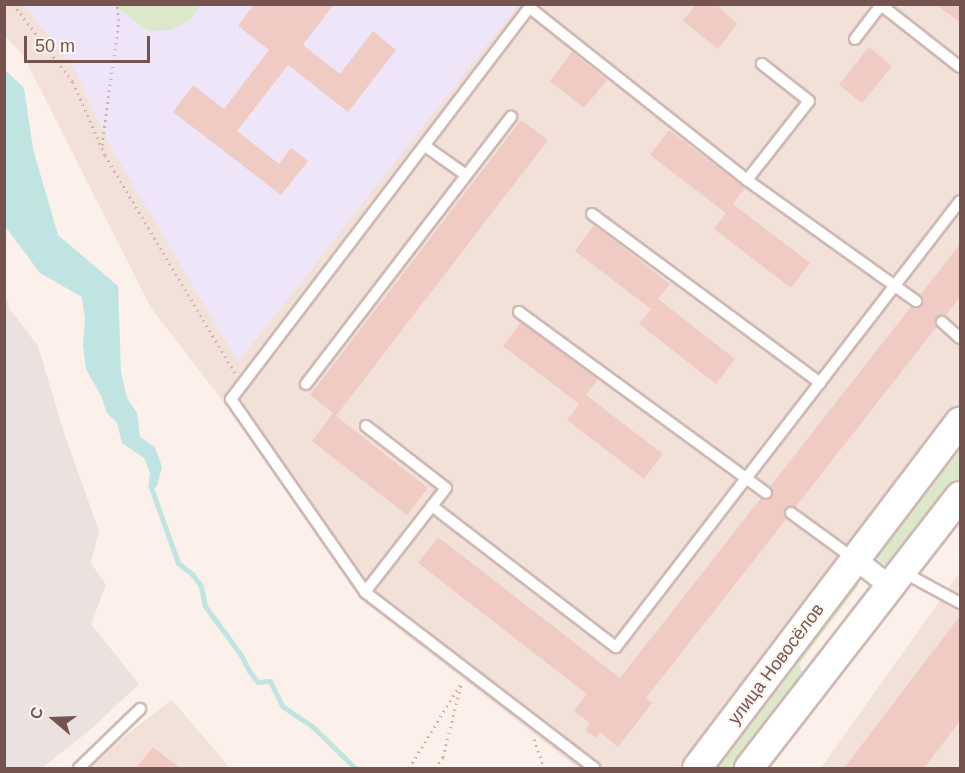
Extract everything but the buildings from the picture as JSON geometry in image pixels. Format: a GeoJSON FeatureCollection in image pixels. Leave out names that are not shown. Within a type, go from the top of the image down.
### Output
{"type":"FeatureCollection","features":[{"type":"Feature","properties":{"kind":"main road","name":"улица Новосёлов"},"geometry":{"type":"LineString","coordinates":[[697,768],[960,422]]}},
{"type":"Feature","properties":{"kind":"main road"},"geometry":{"type":"LineString","coordinates":[[749,768],[960,496]]}},
{"type":"Feature","properties":{"kind":"street"},"geometry":{"type":"LineString","coordinates":[[855,559],[896,579]]}},
{"type":"Feature","properties":{"kind":"lane"},"geometry":{"type":"LineString","coordinates":[[855,39],[881,5],[960,67]]}},
{"type":"Feature","properties":{"kind":"lane"},"geometry":{"type":"LineString","coordinates":[[594,768],[365,592],[231,399],[531,6],[747,180],[916,301]]}},
{"type":"Feature","properties":{"kind":"lane"},"geometry":{"type":"LineString","coordinates":[[747,180],[809,101],[762,64]]}},
{"type":"Feature","properties":{"kind":"lane"},"geometry":{"type":"LineString","coordinates":[[306,384],[511,117]]}},
{"type":"Feature","properties":{"kind":"lane"},"geometry":{"type":"LineString","coordinates":[[425,146],[466,175]]}},
{"type":"Feature","properties":{"kind":"lane"},"geometry":{"type":"LineString","coordinates":[[432,506],[616,647],[960,201]]}},
{"type":"Feature","properties":{"kind":"lane"},"geometry":{"type":"LineString","coordinates":[[592,214],[820,383]]}},
{"type":"Feature","properties":{"kind":"lane"},"geometry":{"type":"LineString","coordinates":[[519,312],[766,493]]}},
{"type":"Feature","properties":{"kind":"lane"},"geometry":{"type":"LineString","coordinates":[[942,322],[960,338]]}},
{"type":"Feature","properties":{"kind":"lane"},"geometry":{"type":"LineString","coordinates":[[365,592],[446,488],[366,426]]}},
{"type":"Feature","properties":{"kind":"lane"},"geometry":{"type":"LineString","coordinates":[[791,513],[855,559]]}},
{"type":"Feature","properties":{"kind":"lane"},"geometry":{"type":"LineString","coordinates":[[896,579],[960,603]]}},
{"type":"Feature","properties":{"kind":"lane"},"geometry":{"type":"LineString","coordinates":[[79,768],[140,708]]}},
{"type":"Feature","properties":{"kind":"path"},"geometry":{"type":"LineString","coordinates":[[13,4],[73,82],[102,146],[242,385]]}},
{"type":"Feature","properties":{"kind":"path"},"geometry":{"type":"LineString","coordinates":[[102,146],[119,20],[117,4]]}},
{"type":"Feature","properties":{"kind":"path"},"geometry":{"type":"LineString","coordinates":[[409,768],[460,684],[470,672]]}},
{"type":"Feature","properties":{"kind":"path"},"geometry":{"type":"LineString","coordinates":[[435,768],[443,757],[460,695],[460,684]]}},
{"type":"Feature","properties":{"kind":"path"},"geometry":{"type":"LineString","coordinates":[[528,718],[544,768]]}},
{"type":"Feature","properties":{"kind":"shaded area"},"geometry":{"type":"Polygon","coordinates":[[[4,5],[960,5],[960,412],[678,768],[578,768],[361,600],[222,400],[151,308],[23,55],[5,36],[4,5]]]}},
{"type":"Feature","properties":{"kind":"shaded area"},"geometry":{"type":"Polygon","coordinates":[[[24,5],[518,5],[238,362],[108,142],[75,71],[24,5]]]}},
{"type":"Feature","properties":{"kind":"shaded area"},"geometry":{"type":"Polygon","coordinates":[[[5,288],[9,308],[38,346],[65,436],[99,531],[91,563],[106,585],[91,624],[139,684],[90,730],[42,768],[5,768],[5,288]]]}},
{"type":"Feature","properties":{"kind":"shaded area"},"geometry":{"type":"Polygon","coordinates":[[[960,572],[960,768],[821,768],[960,572]]]}},
{"type":"Feature","properties":{"kind":"shaded area"},"geometry":{"type":"Polygon","coordinates":[[[172,700],[230,768],[83,768],[172,700]]]}},
{"type":"Feature","properties":{"kind":"green space"},"geometry":{"type":"Polygon","coordinates":[[[114,5],[200,5],[190,20],[170,30],[148,31],[114,5]]]}},
{"type":"Feature","properties":{"kind":"green space"},"geometry":{"type":"Polygon","coordinates":[[[960,440],[960,481],[895,566],[884,564],[876,557],[876,551],[960,440]]]}},
{"type":"Feature","properties":{"kind":"green space"},"geometry":{"type":"Polygon","coordinates":[[[853,579],[859,580],[859,585],[799,664],[805,679],[736,768],[710,768],[853,579]]]}},
{"type":"Feature","properties":{"kind":"water"},"geometry":{"type":"Polygon","coordinates":[[[4,69],[24,88],[33,149],[58,235],[118,286],[121,372],[127,398],[137,413],[140,437],[155,447],[162,467],[157,486],[152,490],[148,488],[150,473],[144,458],[122,443],[117,423],[107,413],[101,396],[86,369],[82,297],[40,273],[5,226],[4,69]]]}},
{"type":"Feature","properties":{"kind":"waterway"},"geometry":{"type":"LineString","coordinates":[[152,490],[178,563],[192,574],[201,586],[205,606],[241,655],[249,671],[258,682],[270,681],[282,706],[313,727],[355,768]]}}]}
